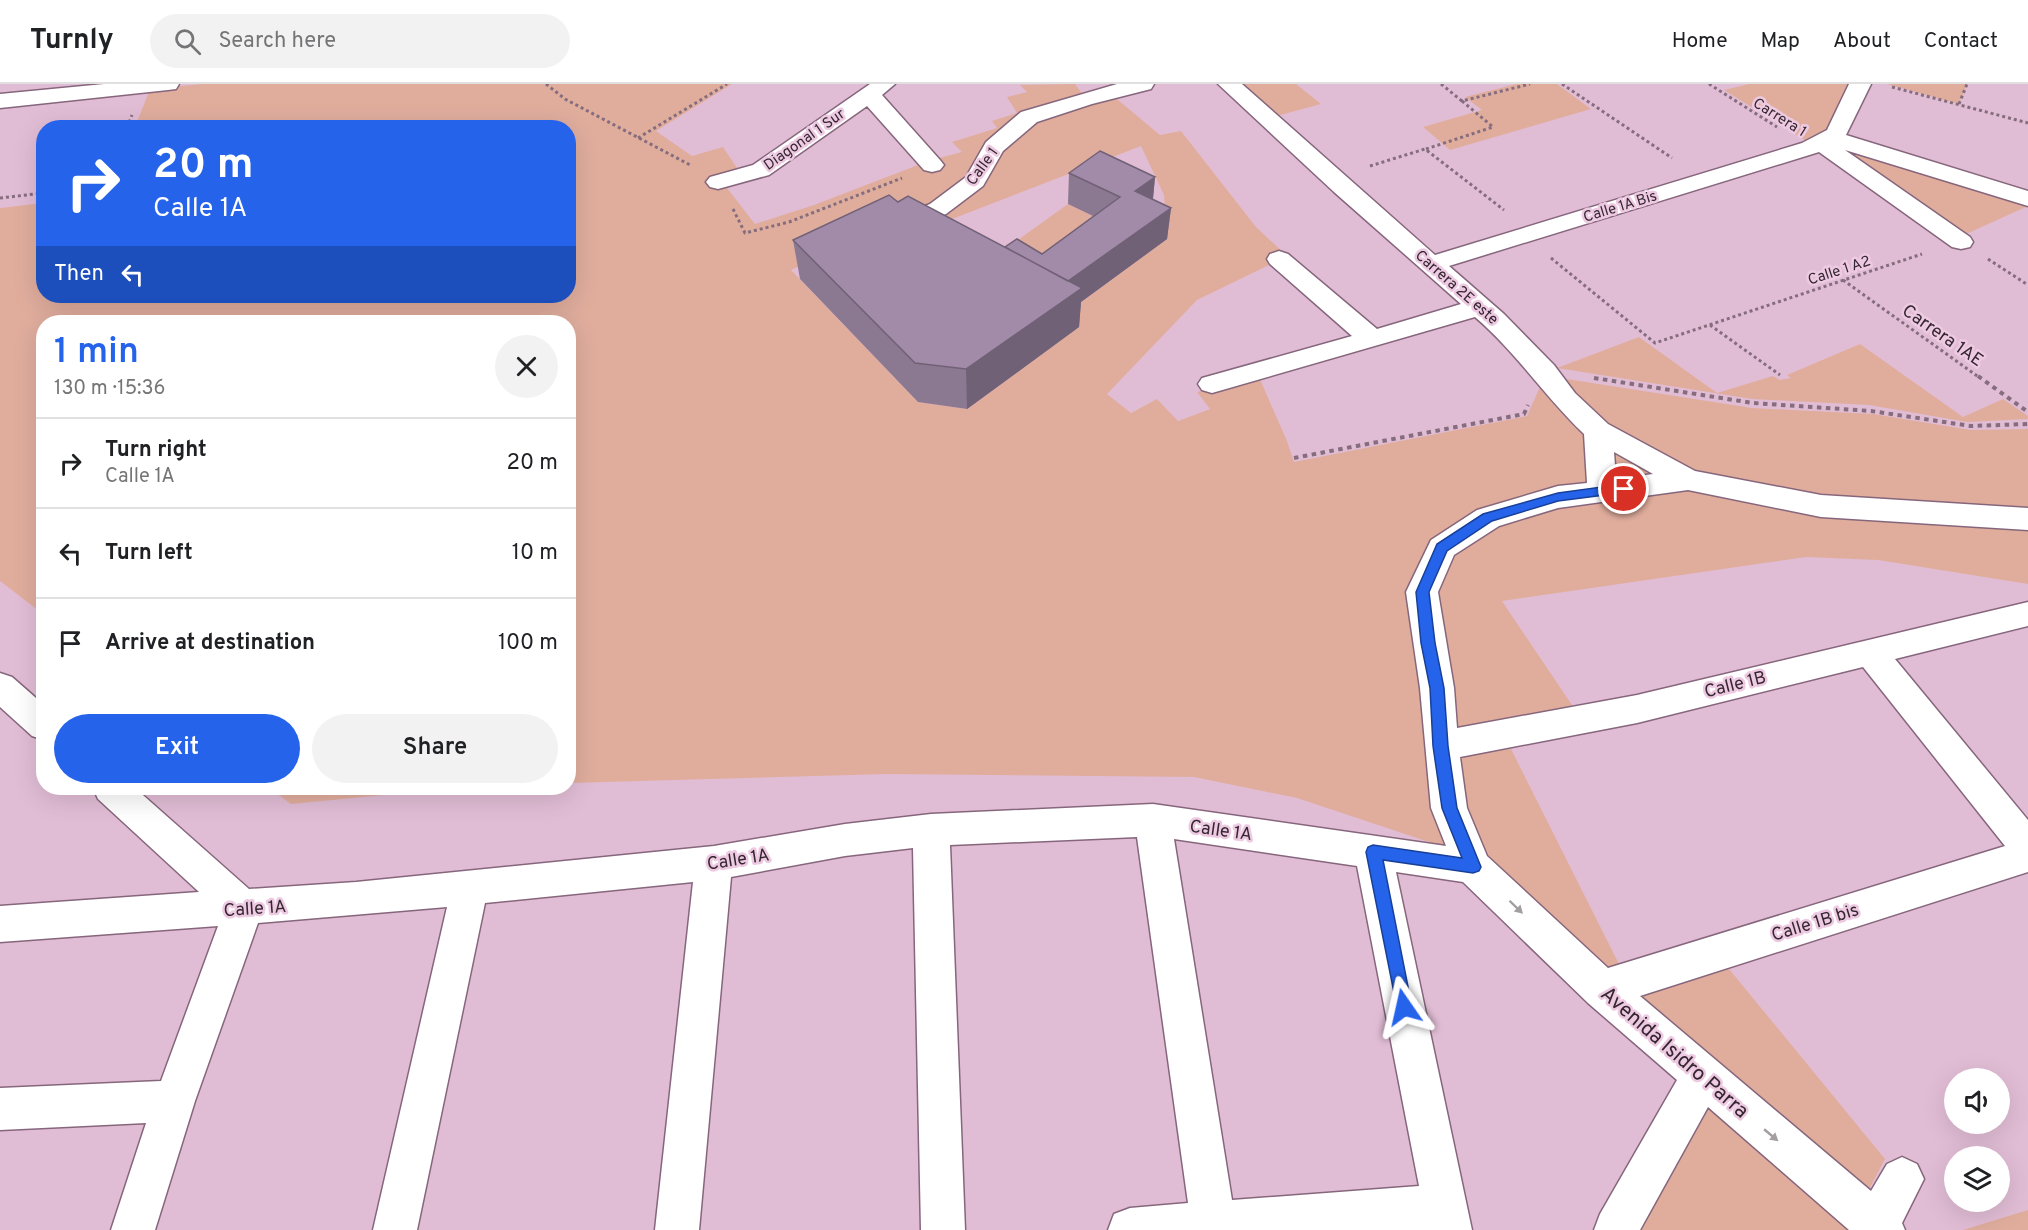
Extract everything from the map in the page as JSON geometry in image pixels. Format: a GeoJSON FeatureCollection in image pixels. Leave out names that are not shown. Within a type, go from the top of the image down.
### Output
{"type":"FeatureCollection","features":[{"type":"Feature","properties":{"kind":"street"},"geometry":{"type":"LineString","coordinates":[[0,100],[168,84]]}},
{"type":"Feature","properties":{"kind":"street","name":"Calle 1"},"geometry":{"type":"LineString","coordinates":[[872,237],[938,209],[966,189],[975,181],[994,147],[1029,117],[1084,99],[1143,84]]}},
{"type":"Feature","properties":{"kind":"street","name":"Carrera 2E este"},"geometry":{"type":"LineString","coordinates":[[1229,84],[1331,177],[1495,320],[1544,371],[1565,400],[1598,431],[1688,480]]}},
{"type":"Feature","properties":{"kind":"street"},"geometry":{"type":"LineString","coordinates":[[1820,143],[1836,134],[1860,84]]}},
{"type":"Feature","properties":{"kind":"street"},"geometry":{"type":"LineString","coordinates":[[877,89],[933,165]]}},
{"type":"Feature","properties":{"kind":"street","name":"Diagonal 1 Sur"},"geometry":{"type":"LineString","coordinates":[[718,182],[761,170],[877,89]]}},
{"type":"Feature","properties":{"kind":"street"},"geometry":{"type":"LineString","coordinates":[[1820,143],[2028,199]]}},
{"type":"Feature","properties":{"kind":"street"},"geometry":{"type":"LineString","coordinates":[[1820,143],[1961,242]]}},
{"type":"Feature","properties":{"kind":"street","name":"Calle 1A Bis"},"geometry":{"type":"LineString","coordinates":[[1430,264],[1705,181],[1820,143]]}},
{"type":"Feature","properties":{"kind":"street"},"geometry":{"type":"LineString","coordinates":[[966,189],[984,207]]}},
{"type":"Feature","properties":{"kind":"street"},"geometry":{"type":"LineString","coordinates":[[1279,259],[1372,339]]}},
{"type":"Feature","properties":{"kind":"street"},"geometry":{"type":"LineString","coordinates":[[1212,384],[1390,336],[1478,307]]}},
{"type":"Feature","properties":{"kind":"street"},"geometry":{"type":"LineString","coordinates":[[1598,431],[1602,491]]}},
{"type":"Feature","properties":{"kind":"street"},"geometry":{"type":"LineString","coordinates":[[1473,867],[1449,808],[1437,688],[1428,643],[1422,592],[1442,548],[1488,518],[1558,497],[1688,480],[1821,506],[2028,519]]}},
{"type":"Feature","properties":{"kind":"street","name":"Calle 1B"},"geometry":{"type":"LineString","coordinates":[[1441,746],[1637,709],[2028,614]]}},
{"type":"Feature","properties":{"kind":"street"},"geometry":{"type":"LineString","coordinates":[[1869,651],[2028,847]]}},
{"type":"Feature","properties":{"kind":"street"},"geometry":{"type":"LineString","coordinates":[[0,687],[36,719]]}},
{"type":"Feature","properties":{"kind":"street"},"geometry":{"type":"LineString","coordinates":[[119,795],[244,909],[174,1101],[133,1230]]}},
{"type":"Feature","properties":{"kind":"street"},"geometry":{"type":"LineString","coordinates":[[1153,820],[1214,1227]]}},
{"type":"Feature","properties":{"kind":"street","name":"Calle 1A"},"geometry":{"type":"LineString","coordinates":[[0,924],[244,909],[714,863],[845,840],[931,830],[1153,820],[1473,867]]}},
{"type":"Feature","properties":{"kind":"street"},"geometry":{"type":"LineString","coordinates":[[931,830],[944,1230]]}},
{"type":"Feature","properties":{"kind":"street"},"geometry":{"type":"LineString","coordinates":[[1130,1230],[1447,1218],[1373,852]]}},
{"type":"Feature","properties":{"kind":"street","name":"Calle 1B bis"},"geometry":{"type":"LineString","coordinates":[[1602,989],[2028,855]]}},
{"type":"Feature","properties":{"kind":"street"},"geometry":{"type":"LineString","coordinates":[[677,1230],[714,863]]}},
{"type":"Feature","properties":{"kind":"street","name":"Avenida Isidro Parra"},"geometry":{"type":"LineString","coordinates":[[1473,867],[1602,989],[1880,1227]]}},
{"type":"Feature","properties":{"kind":"street"},"geometry":{"type":"LineString","coordinates":[[395,1230],[470,887]]}},
{"type":"Feature","properties":{"kind":"street"},"geometry":{"type":"LineString","coordinates":[[1616,1230],[1702,1076]]}},
{"type":"Feature","properties":{"kind":"street"},"geometry":{"type":"LineString","coordinates":[[0,1109],[174,1101]]}},
{"type":"Feature","properties":{"kind":"street"},"geometry":{"type":"LineString","coordinates":[[1880,1227],[1902,1179]]}},
{"type":"Feature","properties":{"kind":"path"},"geometry":{"type":"LineString","coordinates":[[546,84],[565,99],[637,139],[679,158],[718,182],[746,233],[789,222],[933,165]]}},
{"type":"Feature","properties":{"kind":"path"},"geometry":{"type":"LineString","coordinates":[[637,139],[727,84]]}},
{"type":"Feature","properties":{"kind":"path"},"geometry":{"type":"LineString","coordinates":[[1331,177],[1493,128],[1441,84]]}},
{"type":"Feature","properties":{"kind":"path"},"geometry":{"type":"LineString","coordinates":[[1462,101],[1530,84]]}},
{"type":"Feature","properties":{"kind":"path"},"geometry":{"type":"LineString","coordinates":[[1562,84],[1705,181]]}},
{"type":"Feature","properties":{"kind":"path","name":"Carrera 1"},"geometry":{"type":"LineString","coordinates":[[1709,84],[1820,143]]}},
{"type":"Feature","properties":{"kind":"path"},"geometry":{"type":"LineString","coordinates":[[1959,104],[1967,84]]}},
{"type":"Feature","properties":{"kind":"path"},"geometry":{"type":"LineString","coordinates":[[1886,85],[2028,123]]}},
{"type":"Feature","properties":{"kind":"path"},"geometry":{"type":"LineString","coordinates":[[1425,149],[1529,234]]}},
{"type":"Feature","properties":{"kind":"path"},"geometry":{"type":"LineString","coordinates":[[0,198],[36,194]]}},
{"type":"Feature","properties":{"kind":"path","name":"Calle 1 A2"},"geometry":{"type":"LineString","coordinates":[[1529,234],[1655,343],[1961,242]]}},
{"type":"Feature","properties":{"kind":"path"},"geometry":{"type":"LineString","coordinates":[[1961,242],[2028,285]]}},
{"type":"Feature","properties":{"kind":"path","name":"Carrera 1AE"},"geometry":{"type":"LineString","coordinates":[[1842,280],[2028,412]]}},
{"type":"Feature","properties":{"kind":"path"},"geometry":{"type":"LineString","coordinates":[[1710,324],[1780,375]]}},
{"type":"Feature","properties":{"kind":"path"},"geometry":{"type":"LineString","coordinates":[[1294,458],[1524,414],[1544,371],[1753,403],[1871,411],[1971,426],[2028,424]]}},
{"type":"Feature","properties":{"kind":"shaded area"},"geometry":{"type":"Polygon","coordinates":[[[202,84],[732,84],[656,131],[692,156],[723,147],[739,171],[727,188],[755,224],[814,205],[918,165],[868,103],[935,159],[962,152],[952,142],[997,128],[992,121],[1017,113],[1007,97],[1027,92],[1020,85],[1075,84],[1084,96],[1025,115],[967,180],[934,207],[791,270],[918,402],[967,409],[1079,327],[1061,317],[1167,239],[1164,195],[1141,146],[911,235],[943,211],[1001,148],[1033,119],[1112,95],[1160,135],[1181,131],[1256,227],[1285,254],[1271,264],[1197,300],[1107,394],[1131,413],[1157,399],[1178,421],[1210,409],[1197,392],[1259,377],[1294,462],[1527,416],[1544,378],[1594,430],[1597,488],[1484,515],[1421,573],[1453,850],[1297,798],[1194,777],[887,774],[576,783],[576,315],[36,315],[36,609],[0,581],[0,208],[36,204],[36,303],[576,303],[576,120],[138,120],[150,89],[202,84]]]}},
{"type":"Feature","properties":{"kind":"shaded area"},"geometry":{"type":"Polygon","coordinates":[[[1241,84],[1296,84],[1321,104],[1277,116],[1241,84]]]}},
{"type":"Feature","properties":{"kind":"shaded area"},"geometry":{"type":"Polygon","coordinates":[[[1516,84],[1557,84],[1591,109],[1450,150],[1423,127],[1482,110],[1465,97],[1516,84]]]}},
{"type":"Feature","properties":{"kind":"shaded area"},"geometry":{"type":"Polygon","coordinates":[[[1749,84],[1857,84],[1833,127],[1808,142],[1724,90],[1749,84]]]}},
{"type":"Feature","properties":{"kind":"shaded area"},"geometry":{"type":"Polygon","coordinates":[[[1887,84],[1967,84],[1959,104],[1887,84]]]}},
{"type":"Feature","properties":{"kind":"shaded area"},"geometry":{"type":"Polygon","coordinates":[[[1827,144],[2028,206],[1964,235],[1827,144]]]}},
{"type":"Feature","properties":{"kind":"shaded area"},"geometry":{"type":"Polygon","coordinates":[[[1068,204],[1118,228],[1041,285],[991,259],[1068,204]]]}},
{"type":"Feature","properties":{"kind":"shaded area"},"geometry":{"type":"Polygon","coordinates":[[[1639,337],[1717,393],[1773,376],[1780,380],[1791,378],[1787,375],[1860,344],[1963,417],[2003,399],[2028,416],[2028,419],[1967,422],[1869,405],[1752,399],[1557,368],[1639,337]]]}},
{"type":"Feature","properties":{"kind":"shaded area"},"geometry":{"type":"Polygon","coordinates":[[[1554,377],[1752,408],[1873,414],[1971,430],[2028,429],[2028,508],[1824,500],[1694,476],[1605,427],[1554,377]]]}},
{"type":"Feature","properties":{"kind":"shaded area"},"geometry":{"type":"Polygon","coordinates":[[[1605,439],[1678,478],[1607,486],[1605,439]]]}},
{"type":"Feature","properties":{"kind":"shaded area"},"geometry":{"type":"Polygon","coordinates":[[[1688,485],[2028,523],[2028,584],[1878,560],[1806,557],[1502,601],[1574,708],[1452,736],[1431,594],[1450,552],[1491,523],[1561,502],[1688,485]]]}},
{"type":"Feature","properties":{"kind":"shaded area"},"geometry":{"type":"Polygon","coordinates":[[[1511,749],[1623,972],[1603,979],[1481,864],[1451,755],[1511,749]]]}},
{"type":"Feature","properties":{"kind":"shaded area"},"geometry":{"type":"Polygon","coordinates":[[[279,795],[384,795],[291,804],[279,795]]]}},
{"type":"Feature","properties":{"kind":"shaded area"},"geometry":{"type":"Polygon","coordinates":[[[1725,964],[1885,1159],[1865,1197],[1626,994],[1725,964]]]}},
{"type":"Feature","properties":{"kind":"shaded area"},"geometry":{"type":"Polygon","coordinates":[[[1712,1103],[1865,1230],[1639,1230],[1712,1103]]]}},
{"type":"Feature","properties":{"kind":"shaded area"},"geometry":{"type":"Polygon","coordinates":[[[2028,1210],[2028,1230],[1963,1230],[2028,1210]]]}},
{"type":"Feature","properties":{"kind":"building"},"geometry":{"type":"Polygon","coordinates":[[[1100,151],[1155,177],[1135,191],[1171,208],[1068,281],[1005,247],[1017,239],[1042,254],[1120,197],[1069,173],[1100,151]]]}},
{"type":"Feature","properties":{"kind":"building"},"geometry":{"type":"Polygon","coordinates":[[[889,195],[898,202],[908,196],[1082,288],[966,369],[915,363],[793,240],[889,195]]]}},
{"type":"Feature","properties":{"kind":"route"},"geometry":{"type":"LineString","coordinates":[[1404,1007],[1373,852],[1473,867],[1449,808],[1437,688],[1428,643],[1422,592],[1442,548],[1488,518],[1558,497],[1624,489]]}}]}
